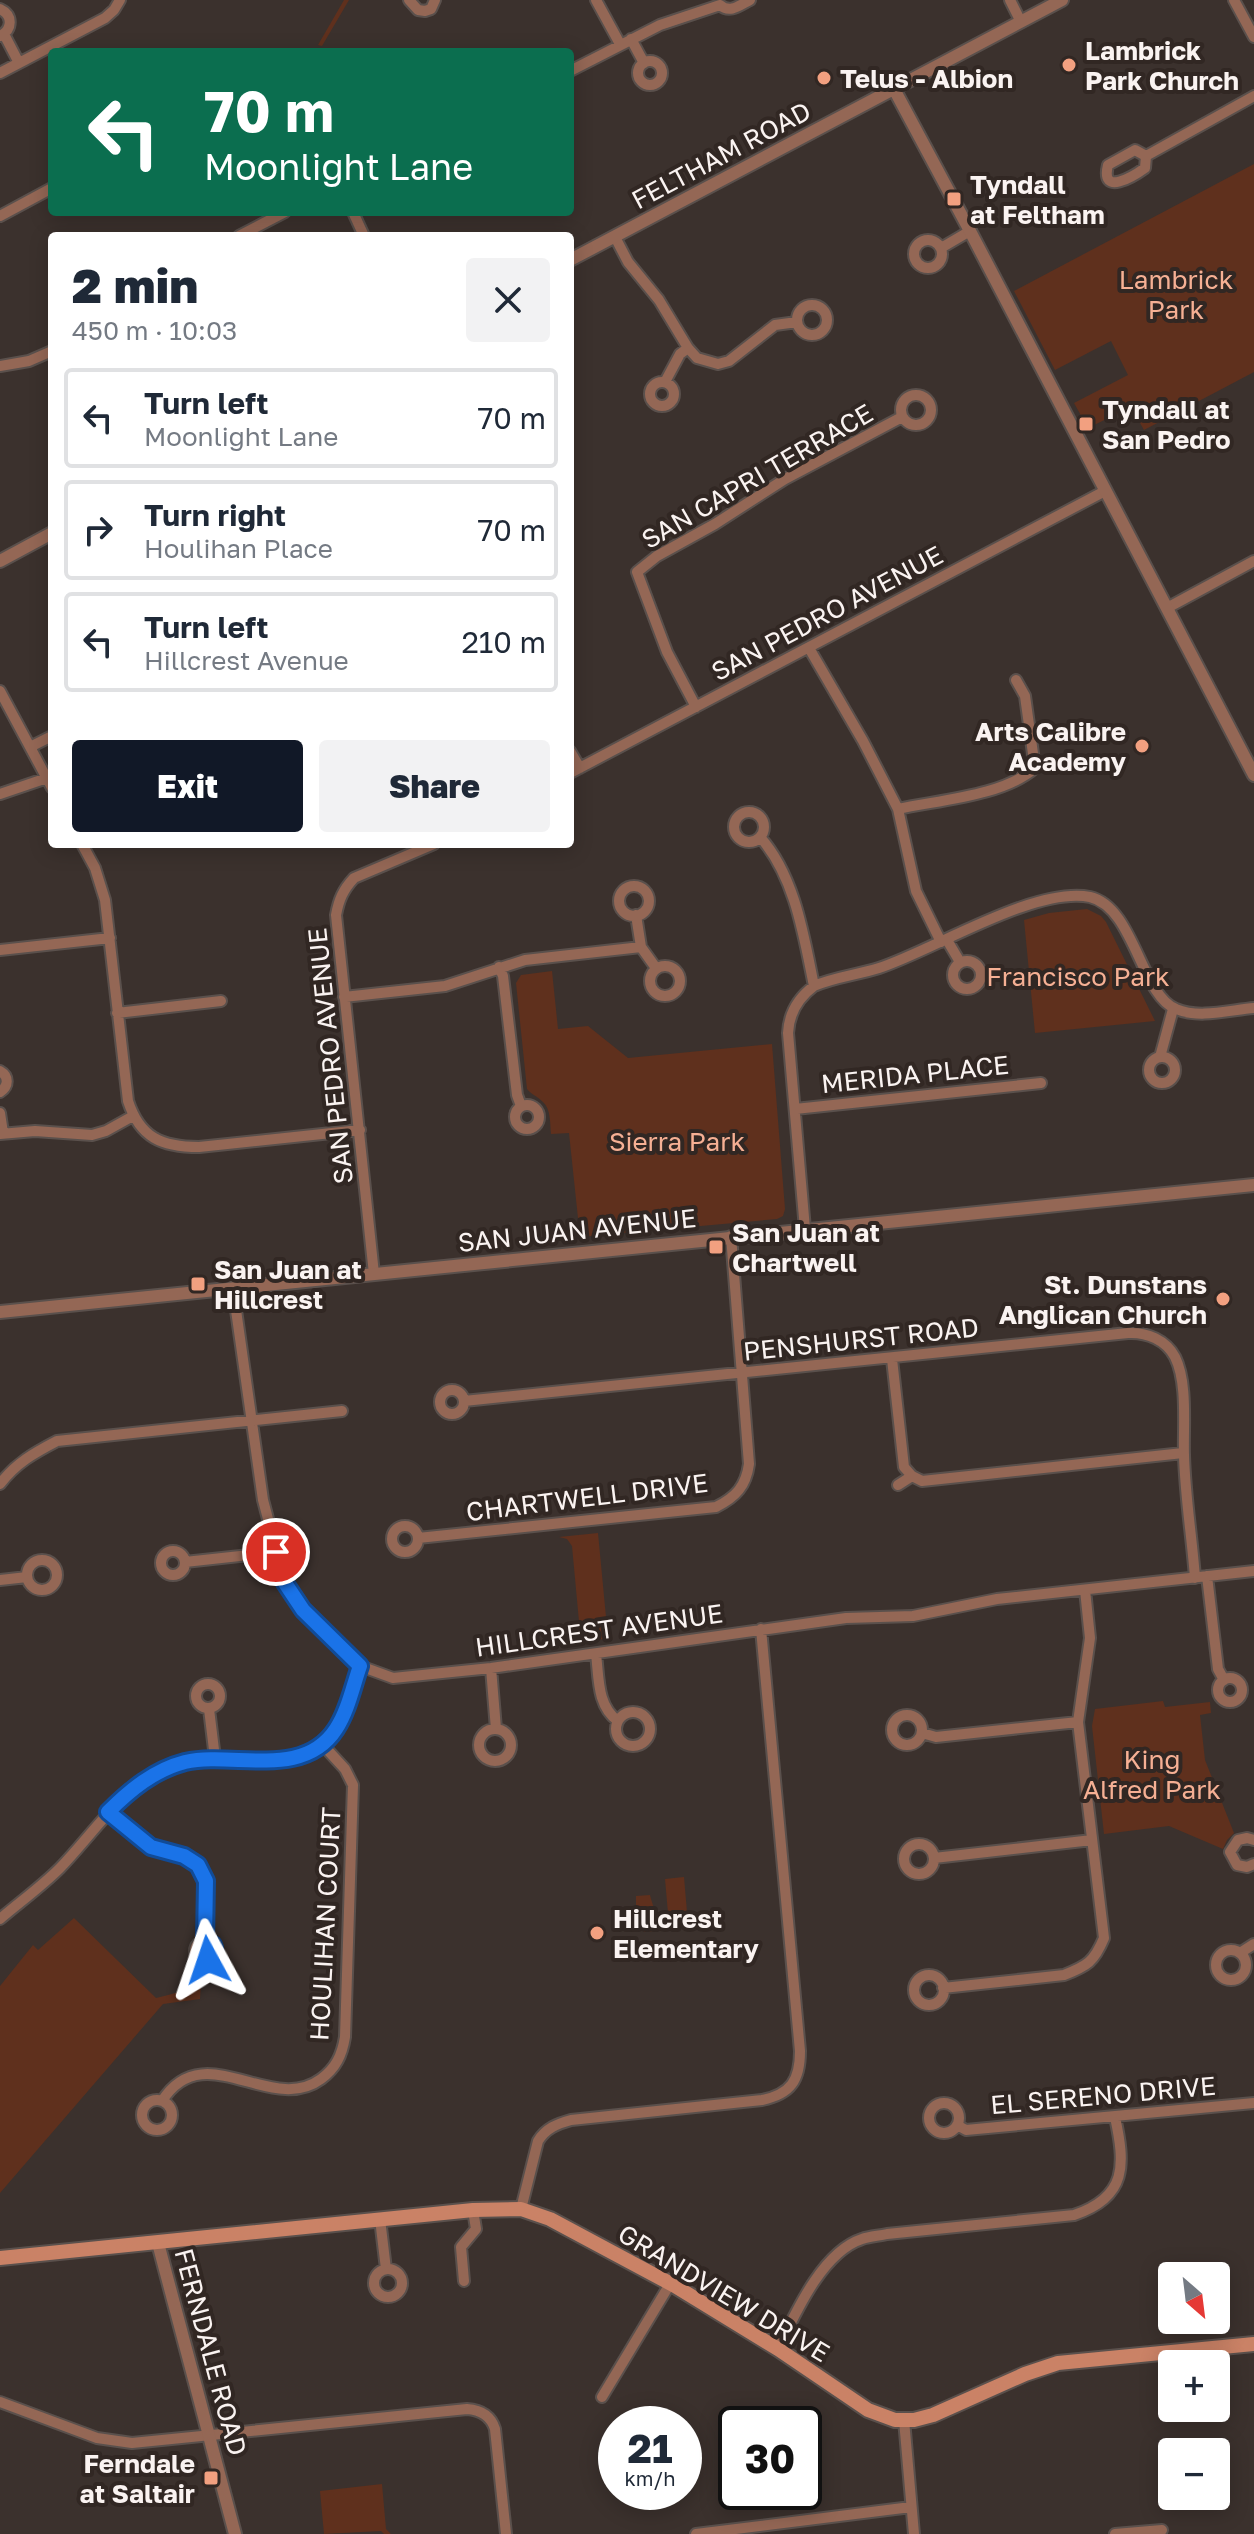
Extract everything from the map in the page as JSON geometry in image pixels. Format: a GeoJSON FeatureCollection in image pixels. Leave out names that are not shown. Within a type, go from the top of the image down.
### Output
{"type":"FeatureCollection","features":[{"type":"Feature","properties":{"kind":"main road","name":"GRANDVIEW DRIVE"},"geometry":{"type":"LineString","coordinates":[[158,2243],[473,2210],[521,2209],[550,2219],[670,2284],[778,2349],[868,2410],[885,2418],[904,2420]]}},
{"type":"Feature","properties":{"kind":"main road","name":"FERNDALE ROAD"},"geometry":{"type":"LineString","coordinates":[[0,2258],[158,2243]]}},
{"type":"Feature","properties":{"kind":"main road"},"geometry":{"type":"LineString","coordinates":[[904,2420],[933,2415],[1025,2374],[1058,2363],[1254,2344]]}},
{"type":"Feature","properties":{"kind":"street"},"geometry":{"type":"LineString","coordinates":[[0,73],[105,18],[120,0]]}},
{"type":"Feature","properties":{"kind":"street"},"geometry":{"type":"LineString","coordinates":[[409,0],[418,10],[425,11],[431,9],[435,0]]}},
{"type":"Feature","properties":{"kind":"street"},"geometry":{"type":"LineString","coordinates":[[596,0],[620,44]]}},
{"type":"Feature","properties":{"kind":"street"},"geometry":{"type":"LineString","coordinates":[[574,69],[660,25],[720,2],[724,8],[732,9],[750,0]]}},
{"type":"Feature","properties":{"kind":"street"},"geometry":{"type":"LineString","coordinates":[[1010,0],[1021,22]]}},
{"type":"Feature","properties":{"kind":"street","name":"FELTHAM ROAD"},"geometry":{"type":"LineString","coordinates":[[574,258],[1062,0]]}},
{"type":"Feature","properties":{"kind":"street"},"geometry":{"type":"LineString","coordinates":[[1234,0],[1254,37]]}},
{"type":"Feature","properties":{"kind":"street"},"geometry":{"type":"LineString","coordinates":[[0,9],[7,14],[10,22],[2,35],[19,63]]}},
{"type":"Feature","properties":{"kind":"street"},"geometry":{"type":"LineString","coordinates":[[631,39],[644,63]]}},
{"type":"Feature","properties":{"kind":"street"},"geometry":{"type":"LineString","coordinates":[[894,89],[1254,775]]}},
{"type":"Feature","properties":{"kind":"street"},"geometry":{"type":"LineString","coordinates":[[1146,156],[1254,96]]}},
{"type":"Feature","properties":{"kind":"street"},"geometry":{"type":"LineString","coordinates":[[0,216],[48,190]]}},
{"type":"Feature","properties":{"kind":"street"},"geometry":{"type":"LineString","coordinates":[[247,232],[277,216]]}},
{"type":"Feature","properties":{"kind":"street"},"geometry":{"type":"LineString","coordinates":[[941,248],[970,231]]}},
{"type":"Feature","properties":{"kind":"street"},"geometry":{"type":"LineString","coordinates":[[615,237],[628,262],[659,300],[697,358],[718,364],[729,361],[775,325],[797,322]]}},
{"type":"Feature","properties":{"kind":"street"},"geometry":{"type":"LineString","coordinates":[[665,382],[680,354],[688,348]]}},
{"type":"Feature","properties":{"kind":"street"},"geometry":{"type":"LineString","coordinates":[[0,366],[29,361],[48,353]]}},
{"type":"Feature","properties":{"kind":"street","name":"SAN CAPRI TERRACE"},"geometry":{"type":"LineString","coordinates":[[696,707],[667,652],[637,572],[657,556],[715,524],[785,479],[902,417]]}},
{"type":"Feature","properties":{"kind":"street","name":"SAN PEDRO AVENUE"},"geometry":{"type":"LineString","coordinates":[[575,771],[1105,491]]}},
{"type":"Feature","properties":{"kind":"street"},"geometry":{"type":"LineString","coordinates":[[0,561],[48,535]]}},
{"type":"Feature","properties":{"kind":"street"},"geometry":{"type":"LineString","coordinates":[[1167,608],[1254,561]]}},
{"type":"Feature","properties":{"kind":"street"},"geometry":{"type":"LineString","coordinates":[[809,648],[898,809],[916,891],[944,941],[960,962]]}},
{"type":"Feature","properties":{"kind":"street"},"geometry":{"type":"LineString","coordinates":[[898,809],[1004,787],[1035,768],[1025,696],[1016,680]]}},
{"type":"Feature","properties":{"kind":"street"},"geometry":{"type":"LineString","coordinates":[[0,691],[48,779]]}},
{"type":"Feature","properties":{"kind":"street"},"geometry":{"type":"LineString","coordinates":[[30,747],[48,738]]}},
{"type":"Feature","properties":{"kind":"street"},"geometry":{"type":"LineString","coordinates":[[0,794],[48,783]]}},
{"type":"Feature","properties":{"kind":"street"},"geometry":{"type":"LineString","coordinates":[[760,837],[780,868],[794,900],[814,986]]}},
{"type":"Feature","properties":{"kind":"street"},"geometry":{"type":"LineString","coordinates":[[84,848],[102,887],[128,1101],[133,1116],[153,1138],[179,1147],[199,1147],[360,1130]]}},
{"type":"Feature","properties":{"kind":"street","name":"SAN PEDRO AVENUE"},"geometry":{"type":"LineString","coordinates":[[374,1274],[336,915],[344,888],[354,878],[424,848]]}},
{"type":"Feature","properties":{"kind":"street"},"geometry":{"type":"LineString","coordinates":[[805,1229],[789,1021],[799,1000],[814,986],[879,968],[1025,905],[1071,896],[1092,897],[1111,908],[1159,995],[1173,1009],[1192,1014],[1254,1008]]}},
{"type":"Feature","properties":{"kind":"street"},"geometry":{"type":"LineString","coordinates":[[636,915],[641,947],[656,968]]}},
{"type":"Feature","properties":{"kind":"street"},"geometry":{"type":"LineString","coordinates":[[0,950],[110,938]]}},
{"type":"Feature","properties":{"kind":"street"},"geometry":{"type":"LineString","coordinates":[[344,997],[445,986],[525,960],[641,947]]}},
{"type":"Feature","properties":{"kind":"street"},"geometry":{"type":"LineString","coordinates":[[499,967],[503,976],[517,1095],[521,1106]]}},
{"type":"Feature","properties":{"kind":"street"},"geometry":{"type":"LineString","coordinates":[[117,1013],[221,1001]]}},
{"type":"Feature","properties":{"kind":"street"},"geometry":{"type":"LineString","coordinates":[[1160,1057],[1173,1009]]}},
{"type":"Feature","properties":{"kind":"street"},"geometry":{"type":"LineString","coordinates":[[0,1071],[7,1081],[0,1092]]}},
{"type":"Feature","properties":{"kind":"street","name":"MERIDA PLACE"},"geometry":{"type":"LineString","coordinates":[[795,1109],[1041,1083]]}},
{"type":"Feature","properties":{"kind":"street"},"geometry":{"type":"LineString","coordinates":[[0,1113],[1,1134],[35,1131],[92,1135],[133,1116]]}},
{"type":"Feature","properties":{"kind":"street","name":"SAN JUAN AVENUE"},"geometry":{"type":"LineString","coordinates":[[0,1312],[1254,1185]]}},
{"type":"Feature","properties":{"kind":"street","name":"CHARTWELL DRIVE"},"geometry":{"type":"LineString","coordinates":[[418,1538],[716,1507],[732,1500],[747,1478],[749,1464],[731,1236]]}},
{"type":"Feature","properties":{"kind":"street","name":"HILLCREST AVENUE"},"geometry":{"type":"LineString","coordinates":[[233,1289],[263,1500],[285,1583],[303,1610],[360,1666],[393,1678],[491,1668],[866,1616],[913,1616],[997,1599],[1254,1571]]}},
{"type":"Feature","properties":{"kind":"street","name":"PENSHURST ROAD"},"geometry":{"type":"LineString","coordinates":[[464,1401],[1128,1333],[1149,1335],[1166,1346],[1178,1364],[1186,1424],[1183,1453],[1195,1578]]}},
{"type":"Feature","properties":{"kind":"street"},"geometry":{"type":"LineString","coordinates":[[892,1359],[904,1467],[922,1481],[1183,1453]]}},
{"type":"Feature","properties":{"kind":"street"},"geometry":{"type":"LineString","coordinates":[[0,1484],[20,1462],[57,1441],[342,1411]]}},
{"type":"Feature","properties":{"kind":"street"},"geometry":{"type":"LineString","coordinates":[[898,1485],[912,1476]]}},
{"type":"Feature","properties":{"kind":"street"},"geometry":{"type":"LineString","coordinates":[[185,1562],[276,1552]]}},
{"type":"Feature","properties":{"kind":"street"},"geometry":{"type":"LineString","coordinates":[[1207,1576],[1218,1669],[1224,1680]]}},
{"type":"Feature","properties":{"kind":"street"},"geometry":{"type":"LineString","coordinates":[[0,1580],[27,1577]]}},
{"type":"Feature","properties":{"kind":"street"},"geometry":{"type":"LineString","coordinates":[[943,1988],[1064,1975],[1082,1968],[1096,1957],[1104,1938],[1078,1722],[1090,1638],[1085,1590]]}},
{"type":"Feature","properties":{"kind":"street"},"geometry":{"type":"LineString","coordinates":[[521,2209],[538,2141],[543,2132],[552,2126],[571,2120],[762,2100],[783,2092],[799,2073],[800,2051],[761,1629]]}},
{"type":"Feature","properties":{"kind":"street"},"geometry":{"type":"LineString","coordinates":[[596,1654],[604,1705],[618,1721]]}},
{"type":"Feature","properties":{"kind":"street"},"geometry":{"type":"LineString","coordinates":[[0,1919],[59,1869],[129,1791],[154,1775],[184,1763],[215,1758],[278,1761],[302,1756],[322,1744],[335,1730],[360,1666]]}},
{"type":"Feature","properties":{"kind":"street"},"geometry":{"type":"LineString","coordinates":[[491,1668],[496,1729]]}},
{"type":"Feature","properties":{"kind":"street"},"geometry":{"type":"LineString","coordinates":[[209,1709],[215,1758]]}},
{"type":"Feature","properties":{"kind":"street"},"geometry":{"type":"LineString","coordinates":[[922,1733],[936,1737],[1078,1722]]}},
{"type":"Feature","properties":{"kind":"street","name":"HOULIHAN COURT"},"geometry":{"type":"LineString","coordinates":[[162,2101],[169,2090],[180,2082],[204,2074],[235,2076],[291,2091],[304,2088],[329,2073],[337,2062],[345,2037],[353,1785],[345,1769],[322,1744]]}},
{"type":"Feature","properties":{"kind":"street"},"geometry":{"type":"LineString","coordinates":[[108,1812],[151,1847],[184,1856],[198,1865],[206,1881],[205,1941]]}},
{"type":"Feature","properties":{"kind":"street"},"geometry":{"type":"LineString","coordinates":[[934,1858],[1092,1840]]}},
{"type":"Feature","properties":{"kind":"street"},"geometry":{"type":"LineString","coordinates":[[1253,1867],[1237,1865],[1230,1852],[1238,1840],[1254,1840]]}},
{"type":"Feature","properties":{"kind":"street"},"geometry":{"type":"LineString","coordinates":[[1240,1953],[1254,1944]]}},
{"type":"Feature","properties":{"kind":"street","name":"EL SERENO DRIVE"},"geometry":{"type":"LineString","coordinates":[[957,2125],[966,2130],[1254,2103]]}},
{"type":"Feature","properties":{"kind":"street"},"geometry":{"type":"LineString","coordinates":[[778,2349],[800,2304],[821,2274],[838,2253],[861,2239],[1074,2215],[1101,2203],[1116,2187],[1120,2174],[1122,2151],[1115,2117]]}},
{"type":"Feature","properties":{"kind":"street"},"geometry":{"type":"LineString","coordinates":[[464,2281],[461,2247],[476,2229],[473,2210]]}},
{"type":"Feature","properties":{"kind":"street"},"geometry":{"type":"LineString","coordinates":[[380,2219],[386,2269]]}},
{"type":"Feature","properties":{"kind":"street","name":"FERNDALE ROAD"},"geometry":{"type":"LineString","coordinates":[[158,2243],[235,2534]]}},
{"type":"Feature","properties":{"kind":"street"},"geometry":{"type":"LineString","coordinates":[[602,2397],[670,2284]]}},
{"type":"Feature","properties":{"kind":"street"},"geometry":{"type":"LineString","coordinates":[[0,2402],[109,2441],[144,2443],[467,2409],[478,2411],[488,2417],[495,2429],[506,2534]]}},
{"type":"Feature","properties":{"kind":"street"},"geometry":{"type":"LineString","coordinates":[[904,2420],[914,2534]]}},
{"type":"Feature","properties":{"kind":"street"},"geometry":{"type":"LineString","coordinates":[[696,2534],[911,2507]]}},
{"type":"Feature","properties":{"kind":"street"},"geometry":{"type":"LineString","coordinates":[[1115,2534],[1162,2530]]}},
{"type":"Feature","properties":{"kind":"green space"},"geometry":{"type":"Polygon","coordinates":[[[344,0],[349,0],[322,46],[318,45],[344,0]]]}},
{"type":"Feature","properties":{"kind":"green space","name":"Lambrick Park"},"geometry":{"type":"Polygon","coordinates":[[[1254,164],[1254,372],[1144,430],[1131,407],[1088,428],[1074,403],[1128,375],[1111,341],[1055,370],[1014,291],[1254,164]]]}},
{"type":"Feature","properties":{"kind":"green space","name":"Francisco Park"},"geometry":{"type":"Polygon","coordinates":[[[1087,909],[1106,922],[1155,1021],[1035,1033],[1024,920],[1049,913],[1087,909]]]}},
{"type":"Feature","properties":{"kind":"green space","name":"Sierra Park"},"geometry":{"type":"Polygon","coordinates":[[[552,971],[558,1029],[588,1026],[628,1058],[772,1044],[785,1209],[783,1216],[580,1237],[569,1133],[551,1134],[546,1105],[527,1089],[516,983],[521,975],[552,971]]]}},
{"type":"Feature","properties":{"kind":"green space"},"geometry":{"type":"Polygon","coordinates":[[[598,1533],[608,1638],[581,1643],[572,1546],[567,1539],[559,1537],[598,1533]]]}},
{"type":"Feature","properties":{"kind":"green space","name":"King Alfred Park"},"geometry":{"type":"Polygon","coordinates":[[[1163,1701],[1165,1707],[1210,1702],[1211,1713],[1200,1715],[1205,1760],[1234,1833],[1223,1849],[1169,1826],[1104,1834],[1092,1726],[1095,1709],[1163,1701]]]}},
{"type":"Feature","properties":{"kind":"green space"},"geometry":{"type":"Polygon","coordinates":[[[684,1877],[687,1912],[668,1913],[665,1879],[684,1877]]]}},
{"type":"Feature","properties":{"kind":"green space"},"geometry":{"type":"Polygon","coordinates":[[[650,1895],[656,1926],[654,1931],[644,1932],[636,1896],[650,1895]]]}},
{"type":"Feature","properties":{"kind":"green space"},"geometry":{"type":"Polygon","coordinates":[[[74,1918],[156,1998],[184,1989],[193,1980],[197,1964],[202,1966],[200,1999],[163,2004],[0,2193],[0,1986],[33,1945],[38,1950],[74,1918]]]}},
{"type":"Feature","properties":{"kind":"green space"},"geometry":{"type":"Polygon","coordinates":[[[382,2484],[386,2529],[391,2534],[381,2531],[324,2534],[320,2491],[382,2484]]]}},
{"type":"Feature","properties":{"kind":"place","name":"Lambrick Park Church"},"geometry":{"type":"Point","coordinates":[1069,65]}},
{"type":"Feature","properties":{"kind":"place","name":"Telus - Albion"},"geometry":{"type":"Point","coordinates":[824,78]}},
{"type":"Feature","properties":{"kind":"place","name":"Tyndall at Feltham"},"geometry":{"type":"Point","coordinates":[954,199]}},
{"type":"Feature","properties":{"kind":"place","name":"Tyndall at San Pedro"},"geometry":{"type":"Point","coordinates":[1086,424]}},
{"type":"Feature","properties":{"kind":"place","name":"Arts Calibre Academy"},"geometry":{"type":"Point","coordinates":[1142,746]}},
{"type":"Feature","properties":{"kind":"place","name":"San Juan at Chartwell"},"geometry":{"type":"Point","coordinates":[716,1247]}},
{"type":"Feature","properties":{"kind":"place","name":"San Juan at Hillcrest"},"geometry":{"type":"Point","coordinates":[198,1284]}},
{"type":"Feature","properties":{"kind":"place","name":"St. Dunstans Anglican Church"},"geometry":{"type":"Point","coordinates":[1223,1299]}},
{"type":"Feature","properties":{"kind":"place","name":"Hillcrest Elementary"},"geometry":{"type":"Point","coordinates":[597,1933]}},
{"type":"Feature","properties":{"kind":"place","name":"Ferndale at Saltair"},"geometry":{"type":"Point","coordinates":[211,2478]}},
{"type":"Feature","properties":{"kind":"route"},"geometry":{"type":"LineString","coordinates":[[208,1960],[215,1951],[213,1945],[205,1941],[206,1881],[198,1865],[184,1856],[151,1847],[108,1812],[129,1791],[154,1775],[184,1763],[215,1758],[278,1761],[302,1756],[322,1744],[335,1730],[360,1666],[303,1610],[285,1583],[276,1552]]}}]}
